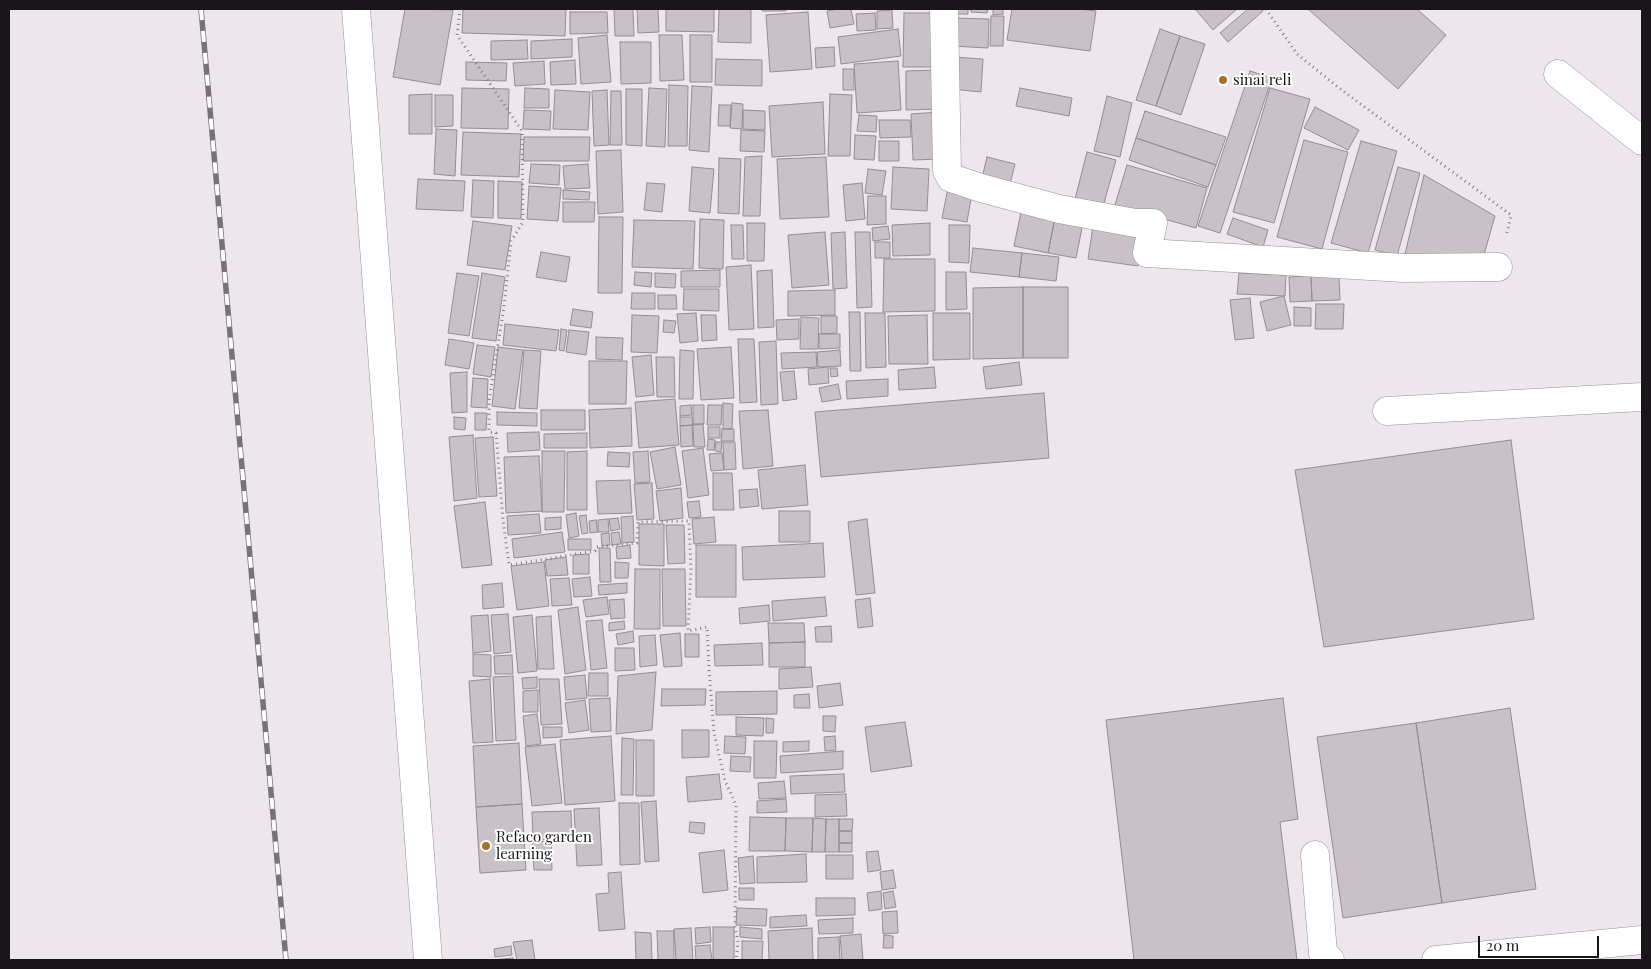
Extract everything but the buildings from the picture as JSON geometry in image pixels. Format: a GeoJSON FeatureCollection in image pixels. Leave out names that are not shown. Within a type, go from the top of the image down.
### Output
{"type":"FeatureCollection","features":[{"type":"Feature","properties":{"kind":"street"},"geometry":{"type":"LineString","coordinates":[[356,9],[428,960]]}},
{"type":"Feature","properties":{"kind":"street"},"geometry":{"type":"LineString","coordinates":[[944,9],[947,172],[951,178],[1059,209],[1135,223],[1153,223],[1147,253],[1404,268],[1498,267]]}},
{"type":"Feature","properties":{"kind":"street"},"geometry":{"type":"LineString","coordinates":[[1558,74],[1642,141]]}},
{"type":"Feature","properties":{"kind":"street"},"geometry":{"type":"LineString","coordinates":[[1387,411],[1642,397]]}},
{"type":"Feature","properties":{"kind":"street"},"geometry":{"type":"LineString","coordinates":[[1315,855],[1323,953],[1330,960]]}},
{"type":"Feature","properties":{"kind":"street"},"geometry":{"type":"LineString","coordinates":[[1436,960],[1642,940]]}},
{"type":"Feature","properties":{"kind":"path"},"geometry":{"type":"LineString","coordinates":[[460,9],[457,35],[522,131],[523,222],[511,241],[504,308],[489,401],[489,432],[496,432],[503,520],[509,565],[594,551],[596,547],[637,543],[638,522],[689,521],[688,631],[708,627],[714,733],[725,781],[736,805],[735,927],[738,942],[736,960]]}},
{"type":"Feature","properties":{"kind":"path"},"geometry":{"type":"LineString","coordinates":[[1266,9],[1297,54],[1339,88],[1512,215],[1498,267]]}},
{"type":"Feature","properties":{"kind":"railway"},"geometry":{"type":"LineString","coordinates":[[201,9],[286,960]]}},
{"type":"Feature","properties":{"kind":"place","name":"sinai reli"},"geometry":{"type":"Point","coordinates":[1223,80]}},
{"type":"Feature","properties":{"kind":"place","name":"Refaco garden learning"},"geometry":{"type":"Point","coordinates":[486,846]}}]}
